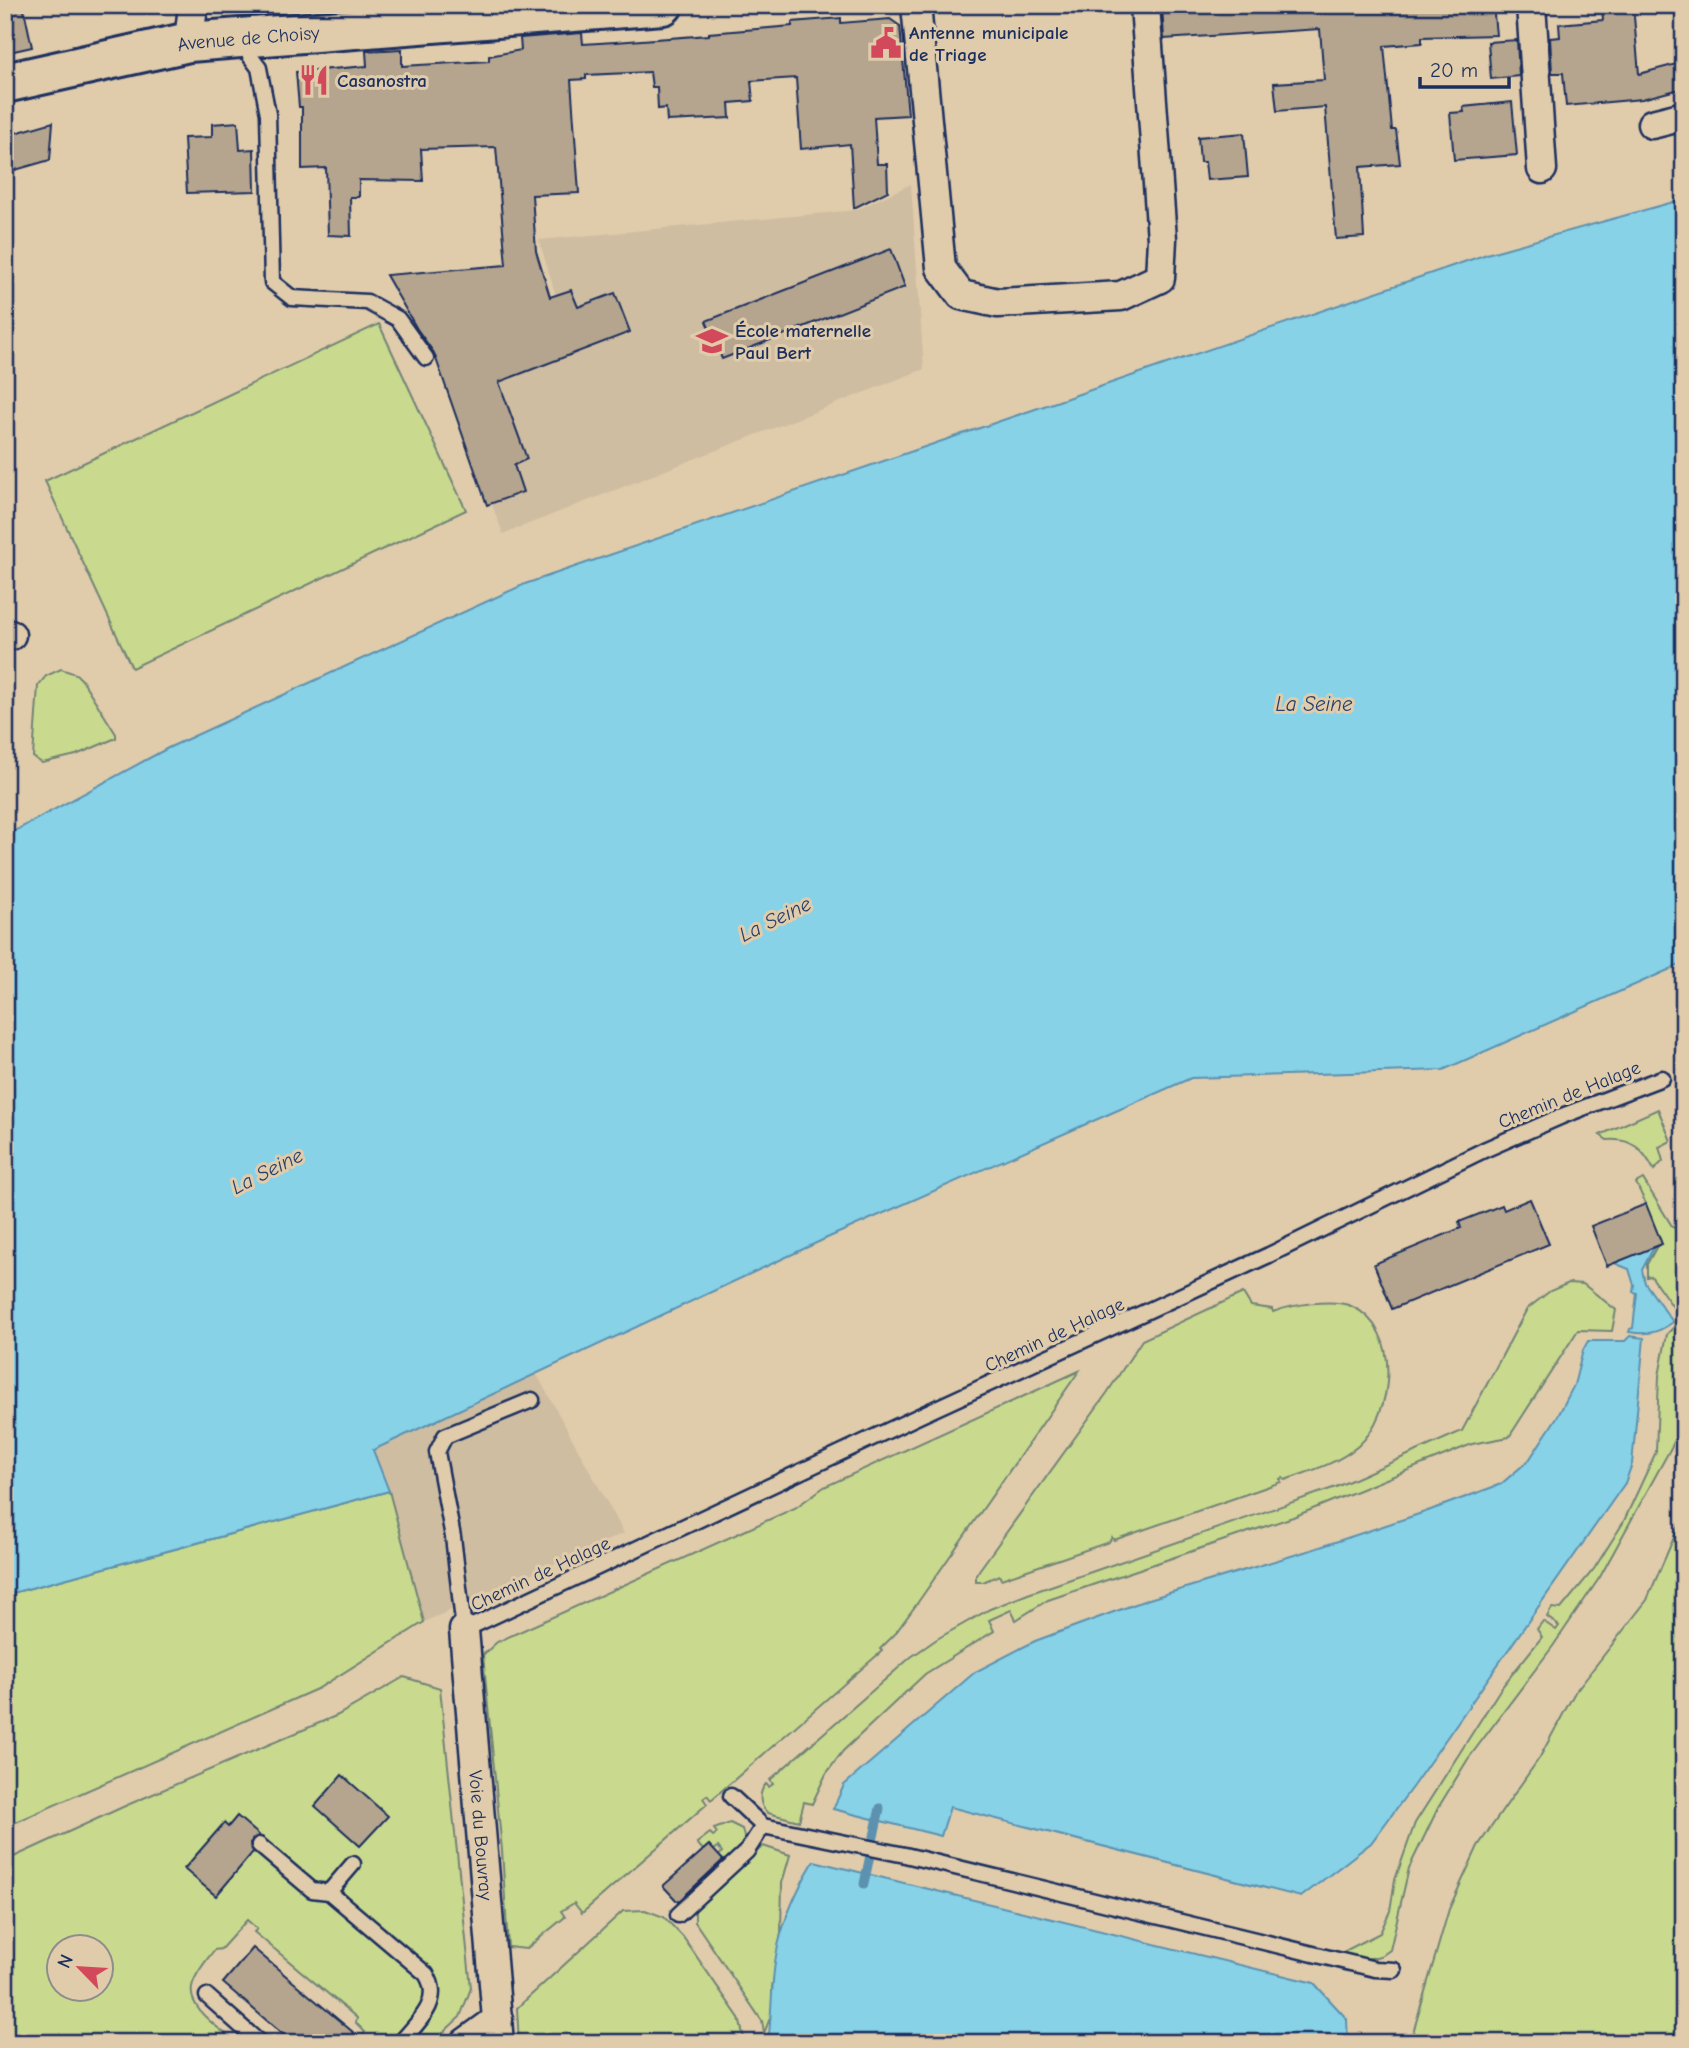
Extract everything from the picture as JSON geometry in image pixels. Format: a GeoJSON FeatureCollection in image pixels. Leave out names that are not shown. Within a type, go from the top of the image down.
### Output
{"type":"FeatureCollection","features":[{"type":"Feature","properties":{"kind":"main road","name":"Avenue de Choisy"},"geometry":{"type":"LineString","coordinates":[[5,83],[191,24],[247,38],[663,5]]}},
{"type":"Feature","properties":{"kind":"street"},"geometry":{"type":"LineString","coordinates":[[916,5],[940,268],[961,295],[998,303],[1121,296],[1160,278],[1162,239],[1145,5]]}},
{"type":"Feature","properties":{"kind":"street"},"geometry":{"type":"LineString","coordinates":[[1531,5],[1542,169]]}},
{"type":"Feature","properties":{"kind":"street"},"geometry":{"type":"LineString","coordinates":[[1652,124],[1684,116]]}},
{"type":"Feature","properties":{"kind":"street","name":"Voie du Bouvray"},"geometry":{"type":"LineString","coordinates":[[464,1630],[498,2031]]}},
{"type":"Feature","properties":{"kind":"street"},"geometry":{"type":"LineString","coordinates":[[465,2043],[498,2031]]}},
{"type":"Feature","properties":{"kind":"lane"},"geometry":{"type":"LineString","coordinates":[[247,38],[250,56],[259,68],[268,114],[272,282],[292,298],[367,302],[398,319],[426,358]]}},
{"type":"Feature","properties":{"kind":"lane","name":"Chemin de Halage"},"geometry":{"type":"LineString","coordinates":[[464,1630],[1256,1261],[1484,1150],[1562,1116],[1662,1078]]}},
{"type":"Feature","properties":{"kind":"lane"},"geometry":{"type":"LineString","coordinates":[[464,1630],[453,1537],[437,1452],[445,1436],[532,1400]]}},
{"type":"Feature","properties":{"kind":"lane"},"geometry":{"type":"LineString","coordinates":[[731,1796],[763,1826],[905,1855],[1375,1969],[1394,1970]]}},
{"type":"Feature","properties":{"kind":"lane"},"geometry":{"type":"LineString","coordinates":[[678,1915],[747,1851],[763,1826]]}},
{"type":"Feature","properties":{"kind":"lane"},"geometry":{"type":"LineString","coordinates":[[259,1845],[312,1890],[329,1892],[426,1974],[431,1982],[432,1996],[428,2011],[400,2043]]}},
{"type":"Feature","properties":{"kind":"lane"},"geometry":{"type":"LineString","coordinates":[[329,1892],[353,1864]]}},
{"type":"Feature","properties":{"kind":"lane"},"geometry":{"type":"LineString","coordinates":[[207,1996],[260,2043]]}},
{"type":"Feature","properties":{"kind":"shaded area","name":"École maternelle Paul Bert"},"geometry":{"type":"Polygon","coordinates":[[[911,184],[924,369],[503,534],[450,394],[563,319],[539,240],[856,210],[911,184]]]}},
{"type":"Feature","properties":{"kind":"shaded area"},"geometry":{"type":"Polygon","coordinates":[[[536,1373],[624,1533],[424,1622],[389,1491],[372,1450],[536,1373]]]}},
{"type":"Feature","properties":{"kind":"green space"},"geometry":{"type":"Polygon","coordinates":[[[379,324],[466,510],[132,668],[45,481],[379,324]]]}},
{"type":"Feature","properties":{"kind":"green space"},"geometry":{"type":"Polygon","coordinates":[[[61,669],[76,674],[82,680],[116,738],[76,755],[42,763],[33,757],[38,686],[46,676],[61,669]]]}},
{"type":"Feature","properties":{"kind":"green space"},"geometry":{"type":"Polygon","coordinates":[[[1658,1109],[1671,1141],[1659,1147],[1663,1161],[1654,1170],[1636,1146],[1623,1141],[1607,1140],[1600,1135],[1658,1109]]]}},
{"type":"Feature","properties":{"kind":"green space"},"geometry":{"type":"Polygon","coordinates":[[[1643,1179],[1672,1226],[1684,1237],[1684,1424],[1600,1577],[1553,1646],[1468,1759],[1438,1808],[1409,1868],[1390,1950],[1372,1958],[1341,1953],[1380,1933],[1390,1911],[1395,1880],[1415,1823],[1501,1688],[1542,1637],[1537,1629],[1543,1621],[1556,1630],[1559,1626],[1547,1617],[1552,1608],[1561,1609],[1594,1569],[1623,1523],[1656,1452],[1659,1376],[1667,1334],[1680,1321],[1680,1317],[1651,1276],[1647,1277],[1647,1264],[1657,1246],[1646,1204],[1636,1183],[1643,1179]]]}},
{"type":"Feature","properties":{"kind":"green space"},"geometry":{"type":"Polygon","coordinates":[[[1569,1283],[1583,1284],[1616,1310],[1612,1331],[1578,1330],[1509,1437],[1472,1444],[1293,1517],[1048,1600],[1016,1620],[1011,1610],[989,1620],[994,1631],[925,1674],[843,1751],[826,1774],[812,1804],[804,1802],[799,1821],[768,1813],[763,1807],[761,1795],[766,1784],[769,1787],[773,1784],[770,1780],[911,1657],[990,1609],[1336,1487],[1462,1431],[1527,1309],[1550,1291],[1569,1283]]]}},
{"type":"Feature","properties":{"kind":"green space"},"geometry":{"type":"Polygon","coordinates":[[[1243,1293],[1251,1306],[1272,1309],[1273,1312],[1300,1305],[1334,1303],[1351,1306],[1368,1317],[1379,1333],[1386,1352],[1388,1373],[1379,1414],[1370,1432],[1358,1446],[1332,1462],[1285,1480],[1280,1479],[1281,1482],[1114,1540],[1112,1537],[1109,1542],[1001,1579],[999,1575],[976,1582],[980,1569],[1142,1340],[1243,1293]]]}},
{"type":"Feature","properties":{"kind":"green space"},"geometry":{"type":"Polygon","coordinates":[[[1079,1371],[916,1605],[880,1649],[882,1651],[711,1800],[707,1795],[703,1798],[707,1804],[582,1913],[574,1903],[561,1911],[565,1917],[526,1949],[508,1947],[502,1850],[483,1655],[497,1642],[795,1508],[824,1487],[1079,1371]]]}},
{"type":"Feature","properties":{"kind":"green space"},"geometry":{"type":"Polygon","coordinates":[[[389,1491],[424,1622],[319,1688],[5,1827],[5,1595],[389,1491]]]}},
{"type":"Feature","properties":{"kind":"green space"},"geometry":{"type":"Polygon","coordinates":[[[1684,1514],[1684,2043],[1410,2043],[1449,1909],[1478,1846],[1540,1757],[1575,1692],[1647,1600],[1684,1514]]]}},
{"type":"Feature","properties":{"kind":"green space"},"geometry":{"type":"Polygon","coordinates":[[[404,1677],[440,1688],[471,1988],[460,2017],[432,2043],[356,2043],[365,2032],[356,2023],[357,2018],[254,1932],[257,1929],[247,1920],[221,1949],[214,1950],[197,1974],[192,1992],[194,2001],[206,2017],[237,2043],[110,2043],[105,2039],[101,2043],[5,2043],[5,1861],[125,1806],[338,1715],[404,1677]]]}},
{"type":"Feature","properties":{"kind":"green space"},"geometry":{"type":"Polygon","coordinates":[[[730,1823],[742,1829],[745,1841],[725,1862],[719,1856],[722,1852],[718,1847],[714,1850],[709,1845],[703,1850],[697,1843],[710,1833],[713,1836],[717,1833],[714,1829],[730,1823]]]}},
{"type":"Feature","properties":{"kind":"green space"},"geometry":{"type":"Polygon","coordinates":[[[763,1846],[790,1855],[782,1883],[781,1933],[772,1988],[772,2013],[764,2033],[762,2021],[695,1922],[695,1909],[763,1846]]]}},
{"type":"Feature","properties":{"kind":"green space"},"geometry":{"type":"Polygon","coordinates":[[[645,1910],[664,1917],[683,1937],[739,2018],[745,2043],[519,2043],[517,2008],[623,1911],[645,1910]]]}},
{"type":"Feature","properties":{"kind":"water","name":"La Seine"},"geometry":{"type":"Polygon","coordinates":[[[1684,199],[1684,963],[1443,1070],[1191,1078],[827,1238],[373,1450],[389,1491],[5,1595],[5,836],[168,748],[525,584],[1490,253],[1684,199]]]}},
{"type":"Feature","properties":{"kind":"water"},"geometry":{"type":"Polygon","coordinates":[[[1654,1247],[1642,1270],[1645,1283],[1673,1322],[1652,1332],[1629,1332],[1633,1328],[1637,1293],[1633,1292],[1634,1285],[1629,1269],[1614,1263],[1654,1247]]]}},
{"type":"Feature","properties":{"kind":"water"},"geometry":{"type":"Polygon","coordinates":[[[1630,1336],[1644,1338],[1632,1464],[1625,1483],[1371,1843],[1301,1897],[950,1807],[941,1836],[833,1809],[844,1785],[975,1672],[1035,1641],[1149,1599],[1311,1550],[1501,1484],[1529,1460],[1559,1414],[1574,1385],[1588,1341],[1625,1341],[1630,1336]]]}},
{"type":"Feature","properties":{"kind":"water"},"geometry":{"type":"Polygon","coordinates":[[[814,1861],[1314,1983],[1347,2019],[1348,2043],[768,2043],[773,1978],[782,1931],[790,1907],[814,1861]]]}},
{"type":"Feature","properties":{"kind":"building"},"geometry":{"type":"Polygon","coordinates":[[[5,5],[23,5],[32,47],[5,53],[5,5]]]}},
{"type":"Feature","properties":{"kind":"building"},"geometry":{"type":"Polygon","coordinates":[[[1162,5],[1493,5],[1496,35],[1422,37],[1422,43],[1384,46],[1392,130],[1396,130],[1400,164],[1360,167],[1364,237],[1336,239],[1325,107],[1277,111],[1274,83],[1324,80],[1320,29],[1164,39],[1162,5]]]}},
{"type":"Feature","properties":{"kind":"building"},"geometry":{"type":"Polygon","coordinates":[[[1602,5],[1633,5],[1639,74],[1684,62],[1684,88],[1642,99],[1566,106],[1563,73],[1552,73],[1550,38],[1560,37],[1559,24],[1603,20],[1602,5]]]}},
{"type":"Feature","properties":{"kind":"building"},"geometry":{"type":"Polygon","coordinates":[[[841,18],[841,23],[890,19],[900,26],[908,115],[874,117],[877,164],[887,164],[888,191],[854,208],[850,144],[801,149],[796,78],[751,81],[753,101],[729,103],[730,118],[667,121],[666,108],[658,109],[657,87],[652,87],[650,72],[586,75],[586,79],[571,80],[579,193],[532,195],[536,251],[550,297],[571,290],[578,307],[615,293],[630,332],[499,382],[527,459],[514,465],[523,492],[487,505],[434,353],[386,275],[506,265],[496,147],[421,149],[423,181],[359,180],[359,197],[350,197],[351,236],[328,235],[326,168],[302,169],[302,107],[299,107],[296,72],[367,66],[366,51],[402,49],[402,66],[489,61],[489,56],[521,50],[520,38],[582,33],[583,44],[709,35],[792,26],[792,22],[841,18]]]}},
{"type":"Feature","properties":{"kind":"building"},"geometry":{"type":"Polygon","coordinates":[[[1517,40],[1519,76],[1491,79],[1488,42],[1517,40]]]}},
{"type":"Feature","properties":{"kind":"building"},"geometry":{"type":"Polygon","coordinates":[[[1512,102],[1517,155],[1454,160],[1450,113],[1464,112],[1463,107],[1512,102]]]}},
{"type":"Feature","properties":{"kind":"building"},"geometry":{"type":"Polygon","coordinates":[[[53,122],[50,160],[5,173],[5,136],[53,122]]]}},
{"type":"Feature","properties":{"kind":"building"},"geometry":{"type":"Polygon","coordinates":[[[238,122],[240,150],[254,149],[255,191],[187,193],[184,138],[212,137],[212,124],[238,122]]]}},
{"type":"Feature","properties":{"kind":"building"},"geometry":{"type":"Polygon","coordinates":[[[1244,133],[1248,177],[1207,180],[1205,162],[1200,162],[1198,137],[1244,133]]]}},
{"type":"Feature","properties":{"kind":"building"},"geometry":{"type":"Polygon","coordinates":[[[891,249],[905,287],[722,359],[706,321],[891,249]]]}},
{"type":"Feature","properties":{"kind":"building"},"geometry":{"type":"Polygon","coordinates":[[[1530,1199],[1549,1244],[1392,1309],[1374,1264],[1461,1228],[1459,1222],[1502,1205],[1504,1210],[1530,1199]]]}},
{"type":"Feature","properties":{"kind":"building"},"geometry":{"type":"Polygon","coordinates":[[[1646,1204],[1662,1244],[1607,1266],[1591,1226],[1646,1204]]]}},
{"type":"Feature","properties":{"kind":"building"},"geometry":{"type":"Polygon","coordinates":[[[342,1775],[388,1816],[360,1846],[315,1806],[342,1775]]]}},
{"type":"Feature","properties":{"kind":"building"},"geometry":{"type":"Polygon","coordinates":[[[237,1816],[259,1835],[250,1843],[253,1852],[216,1896],[184,1869],[224,1823],[228,1827],[237,1816]]]}},
{"type":"Feature","properties":{"kind":"building"},"geometry":{"type":"Polygon","coordinates":[[[709,1845],[723,1860],[678,1902],[663,1886],[709,1845]]]}},
{"type":"Feature","properties":{"kind":"building"},"geometry":{"type":"Polygon","coordinates":[[[253,1948],[366,2043],[293,2043],[223,1983],[253,1948]]]}},
{"type":"Feature","properties":{"kind":"waterway"},"geometry":{"type":"LineString","coordinates":[[864,1884],[880,1808]]}},
{"type":"Feature","properties":{"kind":"place","name":"Antenne municipale de Triage"},"geometry":{"type":"Point","coordinates":[886,43]}},
{"type":"Feature","properties":{"kind":"place","name":"Casanostra"},"geometry":{"type":"Point","coordinates":[314,80]}},
{"type":"Feature","properties":{"kind":"place","name":"École maternelle Paul Bert"},"geometry":{"type":"Point","coordinates":[712,341]}}]}
